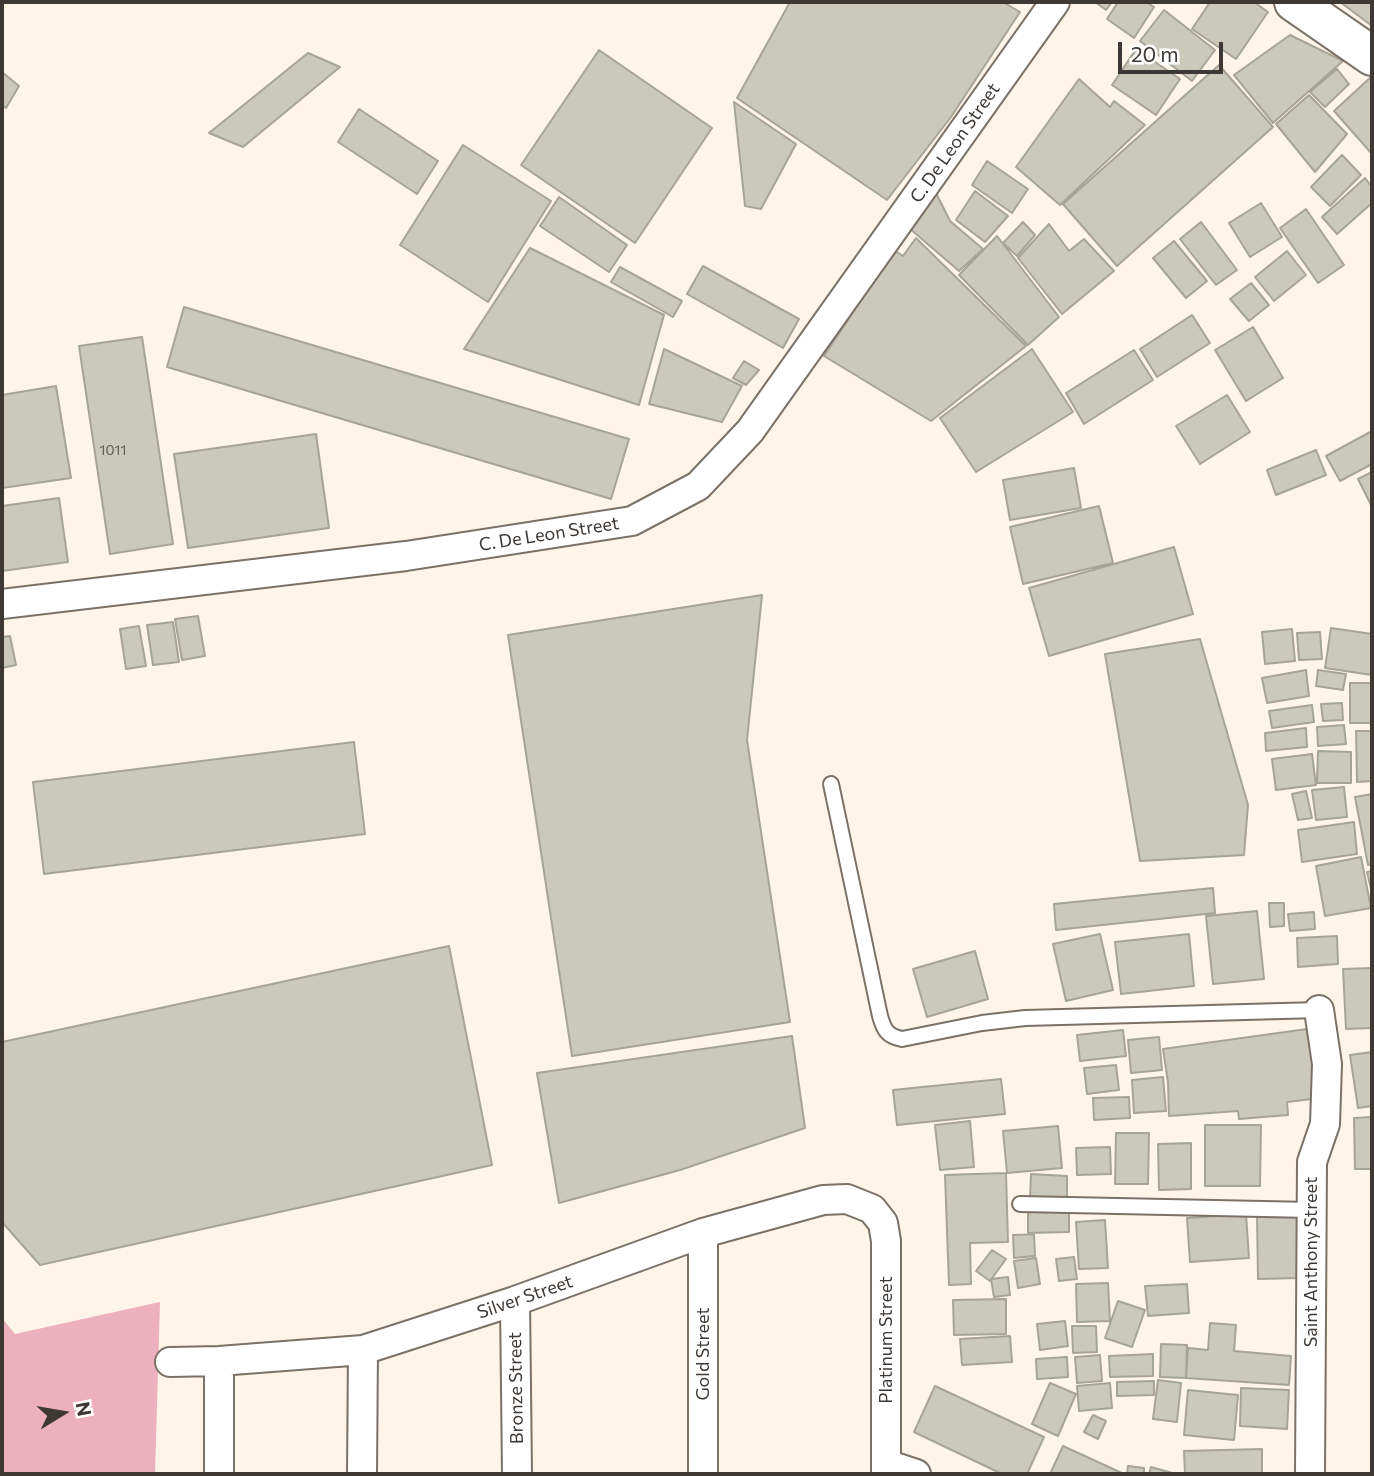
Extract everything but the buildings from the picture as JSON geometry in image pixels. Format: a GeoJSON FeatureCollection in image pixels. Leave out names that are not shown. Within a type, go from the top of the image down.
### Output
{"type":"FeatureCollection","features":[{"type":"Feature","properties":{"kind":"main road"},"geometry":{"type":"LineString","coordinates":[[1294,2],[1372,56]]}},
{"type":"Feature","properties":{"kind":"street","name":"C. De Leon Street"},"geometry":{"type":"LineString","coordinates":[[2,604],[406,556],[632,521],[698,486],[750,431],[1055,2]]}},
{"type":"Feature","properties":{"kind":"street","name":"Saint Anthony Street"},"geometry":{"type":"LineString","coordinates":[[1310,1474],[1312,1162],[1325,1125],[1327,1088],[1327,1064],[1319,1010]]}},
{"type":"Feature","properties":{"kind":"street","name":"Silver Street"},"geometry":{"type":"LineString","coordinates":[[170,1362],[363,1350],[515,1301],[703,1233],[822,1200],[847,1199],[872,1209]]}},
{"type":"Feature","properties":{"kind":"street","name":"Platinum Street"},"geometry":{"type":"LineString","coordinates":[[872,1209],[883,1223],[886,1241],[886,1469]]}},
{"type":"Feature","properties":{"kind":"street","name":"Gold Street"},"geometry":{"type":"LineString","coordinates":[[703,1233],[704,1474]]}},
{"type":"Feature","properties":{"kind":"street","name":"Bronze Street"},"geometry":{"type":"LineString","coordinates":[[515,1301],[517,1474]]}},
{"type":"Feature","properties":{"kind":"street"},"geometry":{"type":"LineString","coordinates":[[362,1474],[363,1350]]}},
{"type":"Feature","properties":{"kind":"street"},"geometry":{"type":"LineString","coordinates":[[219,1361],[219,1474]]}},
{"type":"Feature","properties":{"kind":"street"},"geometry":{"type":"LineString","coordinates":[[886,1469],[916,1474]]}},
{"type":"Feature","properties":{"kind":"lane"},"geometry":{"type":"LineString","coordinates":[[831,784],[883,1026],[893,1037],[902,1039],[991,1021],[1025,1018],[1319,1010]]}},
{"type":"Feature","properties":{"kind":"lane"},"geometry":{"type":"LineString","coordinates":[[1020,1204],[1312,1210]]}},
{"type":"Feature","properties":{"kind":"shaded area"},"geometry":{"type":"Polygon","coordinates":[[[160,1302],[155,1474],[2,1474],[2,1318],[15,1334],[160,1302]]]}}]}
